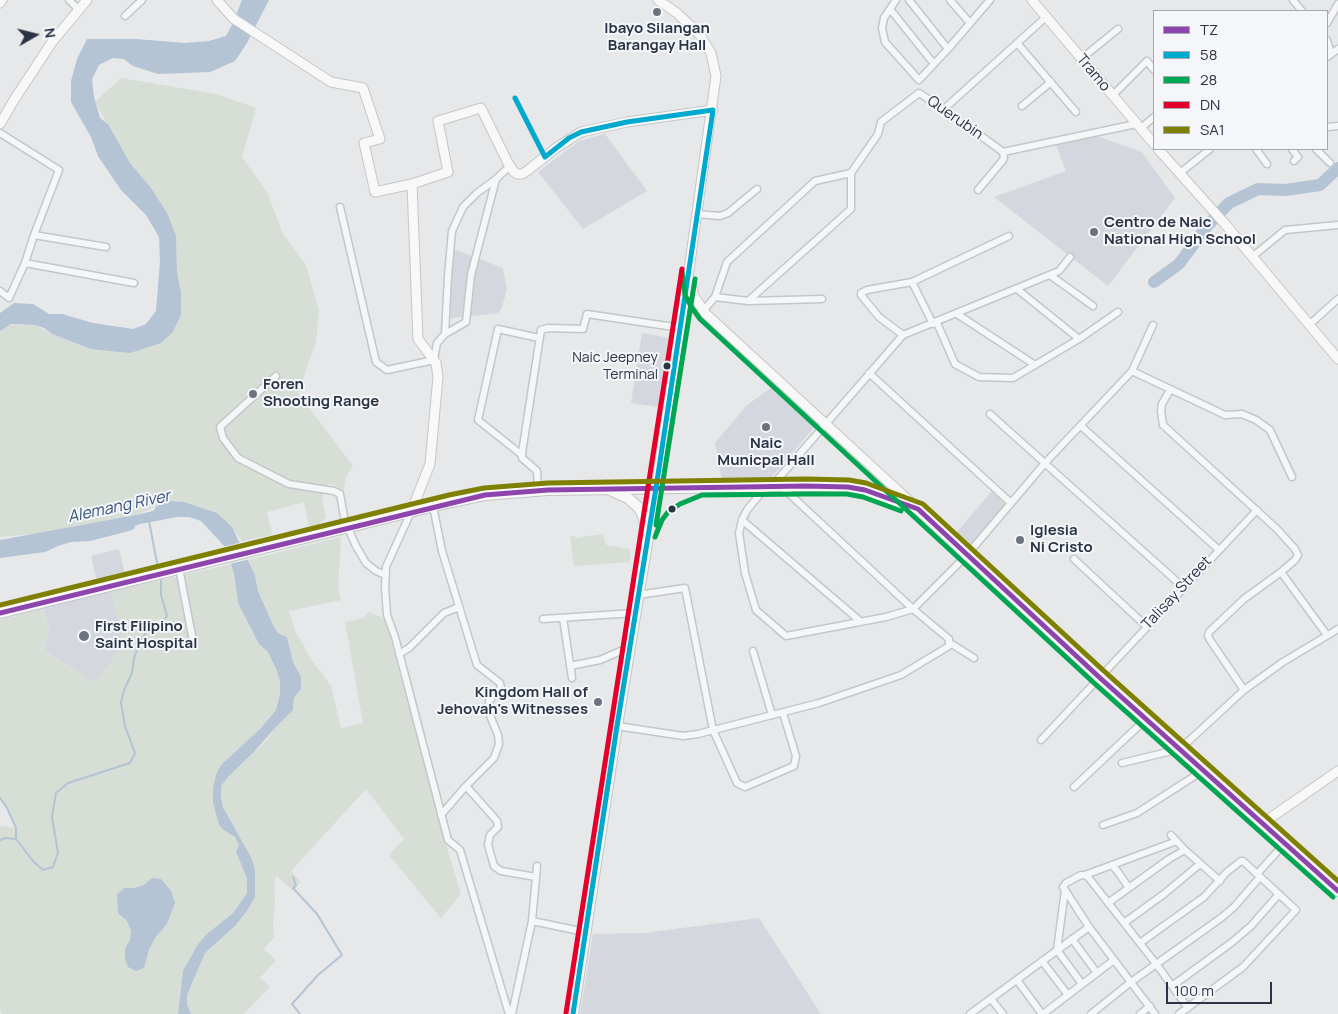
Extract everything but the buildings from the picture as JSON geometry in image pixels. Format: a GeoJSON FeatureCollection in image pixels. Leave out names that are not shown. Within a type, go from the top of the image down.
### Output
{"type":"FeatureCollection","features":[{"type":"Feature","properties":{"kind":"main road"},"geometry":{"type":"LineString","coordinates":[[0,613],[433,506],[485,495],[538,490],[833,486],[857,488],[918,509],[1146,719],[1338,891]]}},
{"type":"Feature","properties":{"kind":"main road"},"geometry":{"type":"LineString","coordinates":[[573,1014],[656,488]]}},
{"type":"Feature","properties":{"kind":"main road"},"geometry":{"type":"LineString","coordinates":[[603,490],[623,495],[633,502],[642,513],[648,534]]}},
{"type":"Feature","properties":{"kind":"street"},"geometry":{"type":"LineString","coordinates":[[68,0],[79,10]]}},
{"type":"Feature","properties":{"kind":"street"},"geometry":{"type":"LineString","coordinates":[[0,124],[52,42],[88,0]]}},
{"type":"Feature","properties":{"kind":"street"},"geometry":{"type":"LineString","coordinates":[[125,16],[142,0]]}},
{"type":"Feature","properties":{"kind":"street"},"geometry":{"type":"LineString","coordinates":[[218,0],[234,19],[331,82],[364,88],[380,139],[364,143],[375,192],[412,184],[448,172],[438,121],[481,108],[510,166],[517,174],[522,174],[569,138],[581,132],[627,122],[713,110]]}},
{"type":"Feature","properties":{"kind":"street"},"geometry":{"type":"LineString","coordinates":[[656,488],[713,110],[716,76],[711,53],[700,35],[676,13],[658,0]]}},
{"type":"Feature","properties":{"kind":"street"},"geometry":{"type":"LineString","coordinates":[[896,0],[884,18],[882,28],[885,42],[919,80],[919,93]]}},
{"type":"Feature","properties":{"kind":"street"},"geometry":{"type":"LineString","coordinates":[[909,0],[948,49]]}},
{"type":"Feature","properties":{"kind":"street"},"geometry":{"type":"LineString","coordinates":[[950,0],[970,23]]}},
{"type":"Feature","properties":{"kind":"street"},"geometry":{"type":"LineString","coordinates":[[919,80],[990,0]]}},
{"type":"Feature","properties":{"kind":"street","name":"Tramo"},"geometry":{"type":"LineString","coordinates":[[1032,0],[1153,143]]}},
{"type":"Feature","properties":{"kind":"street"},"geometry":{"type":"LineString","coordinates":[[1293,0],[1301,10]]}},
{"type":"Feature","properties":{"kind":"street"},"geometry":{"type":"LineString","coordinates":[[1328,21],[1338,4]]}},
{"type":"Feature","properties":{"kind":"street"},"geometry":{"type":"LineString","coordinates":[[890,9],[934,64]]}},
{"type":"Feature","properties":{"kind":"street"},"geometry":{"type":"LineString","coordinates":[[944,109],[1046,17]]}},
{"type":"Feature","properties":{"kind":"street"},"geometry":{"type":"LineString","coordinates":[[1081,59],[1118,29]]}},
{"type":"Feature","properties":{"kind":"street"},"geometry":{"type":"LineString","coordinates":[[1017,43],[1076,112]]}},
{"type":"Feature","properties":{"kind":"street"},"geometry":{"type":"LineString","coordinates":[[1329,56],[1338,49]]}},
{"type":"Feature","properties":{"kind":"street"},"geometry":{"type":"LineString","coordinates":[[1112,96],[1147,61],[1153,69]]}},
{"type":"Feature","properties":{"kind":"street"},"geometry":{"type":"LineString","coordinates":[[1022,106],[1050,82]]}},
{"type":"Feature","properties":{"kind":"street","name":"Querubin"},"geometry":{"type":"LineString","coordinates":[[851,173],[878,134],[881,122],[919,93],[1003,152]]}},
{"type":"Feature","properties":{"kind":"street"},"geometry":{"type":"LineString","coordinates":[[978,190],[1003,160],[1003,152],[1138,126],[1153,118]]}},
{"type":"Feature","properties":{"kind":"street"},"geometry":{"type":"LineString","coordinates":[[0,133],[58,170],[25,263],[8,298],[0,291]]}},
{"type":"Feature","properties":{"kind":"street"},"geometry":{"type":"LineString","coordinates":[[1159,150],[1225,224],[1338,359]]}},
{"type":"Feature","properties":{"kind":"street"},"geometry":{"type":"LineString","coordinates":[[1180,173],[1209,150]]}},
{"type":"Feature","properties":{"kind":"street"},"geometry":{"type":"LineString","coordinates":[[1257,150],[1267,164]]}},
{"type":"Feature","properties":{"kind":"street"},"geometry":{"type":"LineString","coordinates":[[1293,150],[1298,157],[1294,161]]}},
{"type":"Feature","properties":{"kind":"street"},"geometry":{"type":"LineString","coordinates":[[1317,150],[1330,163]]}},
{"type":"Feature","properties":{"kind":"street"},"geometry":{"type":"LineString","coordinates":[[445,334],[452,231],[463,207],[477,192],[496,179],[510,166]]}},
{"type":"Feature","properties":{"kind":"street"},"geometry":{"type":"LineString","coordinates":[[703,311],[715,297],[727,262],[815,181],[851,173],[850,209],[748,301]]}},
{"type":"Feature","properties":{"kind":"street"},"geometry":{"type":"LineString","coordinates":[[434,360],[437,343],[445,334],[466,322],[472,275],[496,179]]}},
{"type":"Feature","properties":{"kind":"street"},"geometry":{"type":"LineString","coordinates":[[412,184],[418,339],[436,363],[438,377],[430,464],[386,567],[387,615],[448,840],[460,850],[511,1014]]}},
{"type":"Feature","properties":{"kind":"street"},"geometry":{"type":"LineString","coordinates":[[696,214],[720,216],[728,213],[757,189]]}},
{"type":"Feature","properties":{"kind":"street"},"geometry":{"type":"LineString","coordinates":[[340,207],[376,362],[387,370],[434,360]]}},
{"type":"Feature","properties":{"kind":"street"},"geometry":{"type":"LineString","coordinates":[[1252,257],[1285,230],[1338,225]]}},
{"type":"Feature","properties":{"kind":"street"},"geometry":{"type":"LineString","coordinates":[[34,234],[106,247]]}},
{"type":"Feature","properties":{"kind":"street"},"geometry":{"type":"LineString","coordinates":[[903,335],[879,317],[862,299],[861,292],[912,282],[1009,236]]}},
{"type":"Feature","properties":{"kind":"street"},"geometry":{"type":"LineString","coordinates":[[1070,257],[1059,271],[903,335],[747,510],[739,533],[745,573],[756,610],[786,636],[913,609],[967,555],[1046,463],[1132,371],[1152,325]]}},
{"type":"Feature","properties":{"kind":"street"},"geometry":{"type":"LineString","coordinates":[[25,263],[134,283]]}},
{"type":"Feature","properties":{"kind":"street"},"geometry":{"type":"LineString","coordinates":[[689,270],[692,292],[703,311],[918,509]]}},
{"type":"Feature","properties":{"kind":"street"},"geometry":{"type":"LineString","coordinates":[[1050,275],[1094,306]]}},
{"type":"Feature","properties":{"kind":"street"},"geometry":{"type":"LineString","coordinates":[[912,282],[955,364],[979,377],[1013,378],[1079,339],[1118,312]]}},
{"type":"Feature","properties":{"kind":"street"},"geometry":{"type":"LineString","coordinates":[[1017,289],[1079,339]]}},
{"type":"Feature","properties":{"kind":"street"},"geometry":{"type":"LineString","coordinates":[[715,297],[748,301],[822,299]]}},
{"type":"Feature","properties":{"kind":"street"},"geometry":{"type":"LineString","coordinates":[[1309,325],[1338,299]]}},
{"type":"Feature","properties":{"kind":"street"},"geometry":{"type":"LineString","coordinates":[[522,455],[541,330],[544,328],[583,330],[587,314],[680,328]]}},
{"type":"Feature","properties":{"kind":"street"},"geometry":{"type":"LineString","coordinates":[[957,314],[1035,365]]}},
{"type":"Feature","properties":{"kind":"street"},"geometry":{"type":"LineString","coordinates":[[538,490],[537,471],[522,458],[522,455],[478,420],[498,329],[539,338]]}},
{"type":"Feature","properties":{"kind":"street"},"geometry":{"type":"LineString","coordinates":[[1132,371],[1225,415],[1242,414],[1270,430],[1292,477]]}},
{"type":"Feature","properties":{"kind":"street"},"geometry":{"type":"LineString","coordinates":[[869,373],[1011,503]]}},
{"type":"Feature","properties":{"kind":"street"},"geometry":{"type":"LineString","coordinates":[[276,376],[220,427],[222,438],[238,458],[289,484],[334,491],[340,494],[347,528],[356,546],[366,563],[376,571],[386,575]]}},
{"type":"Feature","properties":{"kind":"street"},"geometry":{"type":"LineString","coordinates":[[1170,390],[1162,404],[1163,425],[1277,529],[1298,555],[1281,572],[1244,599],[1209,632],[1210,640],[1244,690]]}},
{"type":"Feature","properties":{"kind":"street"},"geometry":{"type":"LineString","coordinates":[[990,414],[1183,587]]}},
{"type":"Feature","properties":{"kind":"street"},"geometry":{"type":"LineString","coordinates":[[1081,426],[1218,549]]}},
{"type":"Feature","properties":{"kind":"street"},"geometry":{"type":"LineString","coordinates":[[782,487],[913,609],[949,639],[950,643],[974,658]]}},
{"type":"Feature","properties":{"kind":"street"},"geometry":{"type":"LineString","coordinates":[[433,506],[442,551],[477,665],[500,683],[500,688],[489,701],[489,713],[498,735],[498,749],[494,758],[441,815]]}},
{"type":"Feature","properties":{"kind":"street","name":"Talisay Street"},"geometry":{"type":"LineString","coordinates":[[1041,740],[1218,549],[1257,510]]}},
{"type":"Feature","properties":{"kind":"street"},"geometry":{"type":"LineString","coordinates":[[742,520],[860,621]]}},
{"type":"Feature","properties":{"kind":"street"},"geometry":{"type":"LineString","coordinates":[[1074,559],[1146,626]]}},
{"type":"Feature","properties":{"kind":"street"},"geometry":{"type":"LineString","coordinates":[[179,568],[193,641]]}},
{"type":"Feature","properties":{"kind":"street"},"geometry":{"type":"LineString","coordinates":[[1281,572],[1327,636]]}},
{"type":"Feature","properties":{"kind":"street"},"geometry":{"type":"LineString","coordinates":[[638,595],[685,588],[712,730],[736,783],[745,787],[794,766],[796,756],[782,713]]}},
{"type":"Feature","properties":{"kind":"street"},"geometry":{"type":"LineString","coordinates":[[399,654],[409,648],[444,613],[459,607]]}},
{"type":"Feature","properties":{"kind":"street"},"geometry":{"type":"LineString","coordinates":[[543,619],[635,613]]}},
{"type":"Feature","properties":{"kind":"street"},"geometry":{"type":"LineString","coordinates":[[563,618],[572,678]]}},
{"type":"Feature","properties":{"kind":"street"},"geometry":{"type":"LineString","coordinates":[[1122,763],[1180,749],[1244,690],[1284,662],[1338,629]]}},
{"type":"Feature","properties":{"kind":"street"},"geometry":{"type":"LineString","coordinates":[[617,726],[683,736],[782,713],[819,703],[902,675],[949,646],[950,643]]}},
{"type":"Feature","properties":{"kind":"street"},"geometry":{"type":"LineString","coordinates":[[570,666],[600,660],[630,647]]}},
{"type":"Feature","properties":{"kind":"street"},"geometry":{"type":"LineString","coordinates":[[753,651],[772,715]]}},
{"type":"Feature","properties":{"kind":"street"},"geometry":{"type":"LineString","coordinates":[[1074,787],[1146,719]]}},
{"type":"Feature","properties":{"kind":"street"},"geometry":{"type":"LineString","coordinates":[[1103,825],[1137,813],[1204,770]]}},
{"type":"Feature","properties":{"kind":"street"},"geometry":{"type":"LineString","coordinates":[[1263,823],[1338,771]]}},
{"type":"Feature","properties":{"kind":"street"},"geometry":{"type":"LineString","coordinates":[[466,786],[497,821],[498,827],[490,835],[488,845],[494,866],[501,871],[536,877]]}},
{"type":"Feature","properties":{"kind":"street"},"geometry":{"type":"LineString","coordinates":[[1171,835],[1220,881]]}},
{"type":"Feature","properties":{"kind":"street"},"geometry":{"type":"LineString","coordinates":[[1082,984],[1057,950],[1066,883],[1177,841]]}},
{"type":"Feature","properties":{"kind":"street"},"geometry":{"type":"LineString","coordinates":[[1091,1014],[1131,982],[1234,907],[1285,843]]}},
{"type":"Feature","properties":{"kind":"street"},"geometry":{"type":"LineString","coordinates":[[1108,903],[1169,859],[1185,850]]}},
{"type":"Feature","properties":{"kind":"street"},"geometry":{"type":"LineString","coordinates":[[1140,943],[1204,897],[1227,872],[1241,861],[1296,910],[1243,967],[1179,1014]]}},
{"type":"Feature","properties":{"kind":"street"},"geometry":{"type":"LineString","coordinates":[[1124,923],[1164,894],[1200,864]]}},
{"type":"Feature","properties":{"kind":"street"},"geometry":{"type":"LineString","coordinates":[[1112,865],[1129,888]]}},
{"type":"Feature","properties":{"kind":"street"},"geometry":{"type":"LineString","coordinates":[[511,1014],[532,921],[538,866]]}},
{"type":"Feature","properties":{"kind":"street"},"geometry":{"type":"LineString","coordinates":[[1085,875],[1157,964],[1188,1008]]}},
{"type":"Feature","properties":{"kind":"street"},"geometry":{"type":"LineString","coordinates":[[1064,890],[1089,927],[1155,1014]]}},
{"type":"Feature","properties":{"kind":"street"},"geometry":{"type":"LineString","coordinates":[[1172,986],[1244,932],[1279,894]]}},
{"type":"Feature","properties":{"kind":"street"},"geometry":{"type":"LineString","coordinates":[[532,921],[585,932]]}},
{"type":"Feature","properties":{"kind":"street"},"geometry":{"type":"LineString","coordinates":[[970,1014],[1089,927]]}},
{"type":"Feature","properties":{"kind":"street"},"geometry":{"type":"LineString","coordinates":[[1072,939],[1097,973]]}},
{"type":"Feature","properties":{"kind":"street"},"geometry":{"type":"LineString","coordinates":[[1017,980],[1043,1014],[1114,960]]}},
{"type":"Feature","properties":{"kind":"street"},"geometry":{"type":"LineString","coordinates":[[1042,961],[1068,995]]}},
{"type":"Feature","properties":{"kind":"street"},"geometry":{"type":"LineString","coordinates":[[991,999],[1003,1014]]}},
{"type":"Feature","properties":{"kind":"street"},"geometry":{"type":"LineString","coordinates":[[1140,1014],[1150,1006]]}},
{"type":"Feature","properties":{"kind":"shaded area"},"geometry":{"type":"Polygon","coordinates":[[[121,78],[216,94],[256,108],[242,157],[267,192],[283,234],[306,265],[319,310],[316,342],[298,393],[353,466],[346,477],[343,495],[334,485],[327,484],[322,497],[326,517],[316,527],[309,528],[304,502],[267,512],[272,535],[242,541],[232,528],[169,501],[136,515],[41,533],[0,537],[0,330],[10,325],[35,325],[52,334],[161,343],[174,331],[181,314],[176,238],[149,186],[130,163],[95,102],[121,78]]]}},
{"type":"Feature","properties":{"kind":"shaded area"},"geometry":{"type":"Polygon","coordinates":[[[605,134],[647,191],[583,229],[538,172],[579,141],[605,134]]]}},
{"type":"Feature","properties":{"kind":"shaded area","name":"Centro de Naic National High School"},"geometry":{"type":"Polygon","coordinates":[[[1094,135],[1142,152],[1175,198],[1108,286],[994,197],[1066,171],[1056,145],[1094,135]]]}},
{"type":"Feature","properties":{"kind":"shaded area"},"geometry":{"type":"Polygon","coordinates":[[[451,248],[503,268],[507,289],[502,307],[498,313],[446,319],[451,248]]]}},
{"type":"Feature","properties":{"kind":"shaded area"},"geometry":{"type":"Polygon","coordinates":[[[642,333],[668,338],[658,407],[631,403],[642,333]]]}},
{"type":"Feature","properties":{"kind":"shaded area"},"geometry":{"type":"Polygon","coordinates":[[[774,386],[816,425],[771,478],[722,480],[715,443],[747,405],[774,386]]]}},
{"type":"Feature","properties":{"kind":"shaded area"},"geometry":{"type":"Polygon","coordinates":[[[992,491],[1006,505],[972,546],[956,533],[992,491]]]}},
{"type":"Feature","properties":{"kind":"shaded area"},"geometry":{"type":"Polygon","coordinates":[[[603,534],[606,545],[630,549],[630,562],[574,566],[570,536],[575,536],[576,538],[603,534]]]}},
{"type":"Feature","properties":{"kind":"shaded area"},"geometry":{"type":"Polygon","coordinates":[[[341,537],[338,588],[341,600],[289,611],[295,631],[313,662],[331,686],[341,728],[363,723],[345,622],[364,618],[369,612],[385,619],[461,894],[441,918],[389,855],[404,839],[366,789],[291,871],[301,882],[292,890],[276,875],[274,884],[274,937],[264,949],[276,960],[260,978],[270,987],[244,1014],[191,1014],[187,1004],[187,995],[205,953],[235,926],[255,897],[255,870],[252,859],[223,807],[221,786],[265,742],[274,729],[293,710],[294,698],[301,689],[301,677],[293,662],[287,637],[278,633],[274,627],[258,591],[255,575],[248,560],[341,537]]]}},
{"type":"Feature","properties":{"kind":"shaded area"},"geometry":{"type":"Polygon","coordinates":[[[119,549],[125,574],[97,581],[91,556],[119,549]]]}},
{"type":"Feature","properties":{"kind":"shaded area"},"geometry":{"type":"Polygon","coordinates":[[[232,564],[238,603],[259,644],[268,652],[280,681],[280,694],[276,710],[261,728],[222,764],[217,772],[213,787],[225,831],[235,837],[239,845],[236,852],[247,880],[247,893],[233,913],[208,933],[183,971],[178,1014],[2,1014],[0,1010],[0,826],[16,828],[0,798],[0,620],[43,608],[49,629],[44,650],[83,675],[86,683],[99,678],[124,644],[111,591],[232,564]],[[144,885],[124,888],[117,894],[118,913],[127,921],[131,931],[130,939],[125,949],[144,968],[149,950],[155,938],[167,924],[175,903],[144,885]]]}},
{"type":"Feature","properties":{"kind":"shaded area","name":"First Filipino Saint Hospital"},"geometry":{"type":"Polygon","coordinates":[[[111,591],[124,644],[99,678],[86,683],[83,675],[44,650],[49,629],[43,608],[111,591]]]}},
{"type":"Feature","properties":{"kind":"shaded area"},"geometry":{"type":"Polygon","coordinates":[[[759,918],[821,1014],[580,1014],[593,934],[644,933],[759,918]]]}},
{"type":"Feature","properties":{"kind":"water"},"geometry":{"type":"Polygon","coordinates":[[[242,0],[269,0],[247,43],[235,61],[210,72],[158,74],[133,66],[124,59],[113,58],[99,65],[92,79],[94,97],[100,118],[108,124],[130,163],[151,188],[167,213],[176,236],[181,315],[173,332],[161,343],[130,353],[91,349],[52,334],[44,328],[35,325],[11,324],[0,331],[0,313],[14,303],[33,304],[49,314],[62,314],[93,323],[133,329],[146,324],[156,311],[160,261],[159,237],[146,215],[121,190],[98,156],[91,137],[71,102],[71,81],[77,59],[87,39],[136,39],[185,43],[209,41],[226,36],[242,0]]]}},
{"type":"Feature","properties":{"kind":"water"},"geometry":{"type":"Polygon","coordinates":[[[169,501],[184,502],[217,513],[232,527],[255,575],[258,591],[274,627],[278,633],[287,637],[293,662],[301,677],[301,689],[294,698],[293,710],[221,786],[223,807],[252,859],[255,870],[255,897],[235,926],[205,953],[187,995],[187,1004],[191,1014],[178,1014],[183,971],[198,944],[208,933],[233,913],[247,893],[247,879],[236,852],[239,845],[235,837],[219,825],[213,802],[213,787],[217,772],[222,764],[261,728],[276,710],[280,694],[280,681],[277,671],[268,652],[259,644],[238,603],[234,574],[227,549],[201,521],[189,517],[177,517],[140,524],[129,531],[90,541],[71,542],[45,552],[0,558],[0,540],[136,515],[153,511],[157,506],[169,501]]]}},
{"type":"Feature","properties":{"kind":"water"},"geometry":{"type":"Polygon","coordinates":[[[152,878],[161,879],[171,891],[175,903],[167,924],[155,938],[149,950],[144,968],[136,971],[128,967],[125,958],[125,949],[130,939],[131,931],[127,921],[118,913],[117,894],[124,888],[144,885],[152,878]]]}},
{"type":"Feature","properties":{"kind":"pier"},"geometry":{"type":"Polygon","coordinates":[[[243,542],[251,559],[229,564],[222,547],[243,542]]]}},
{"type":"Feature","properties":{"kind":"waterway"},"geometry":{"type":"LineString","coordinates":[[1154,282],[1179,264],[1207,226],[1229,203],[1258,189],[1285,190],[1320,185],[1338,168]]}},
{"type":"Feature","properties":{"kind":"waterway"},"geometry":{"type":"LineString","coordinates":[[149,521],[158,568]]}},
{"type":"Feature","properties":{"kind":"waterway"},"geometry":{"type":"LineString","coordinates":[[0,840],[5,838],[16,839],[33,861],[43,870],[53,867],[58,853],[52,817],[56,793],[68,783],[130,763],[135,753],[125,726],[121,703],[124,690],[132,673],[134,658],[140,642],[147,631],[157,629],[167,616],[161,595],[161,579]]}},
{"type":"Feature","properties":{"kind":"waterway"},"geometry":{"type":"LineString","coordinates":[[0,798],[16,828],[16,839]]}},
{"type":"Feature","properties":{"kind":"waterway"},"geometry":{"type":"LineString","coordinates":[[293,877],[296,886],[293,888],[317,914],[342,955],[318,975],[292,1004],[300,1014]]}},
{"type":"Feature","properties":{"kind":"transit line","name":"58"},"geometry":{"type":"LineString","coordinates":[[515,98],[545,157]]}},
{"type":"Feature","properties":{"kind":"transit line","name":"58"},"geometry":{"type":"LineString","coordinates":[[545,157],[569,138],[581,132],[627,122],[713,110]]}},
{"type":"Feature","properties":{"kind":"transit line","name":"58"},"geometry":{"type":"LineString","coordinates":[[573,1014],[656,488],[713,110]]}},
{"type":"Feature","properties":{"kind":"transit line","name":"DN"},"geometry":{"type":"LineString","coordinates":[[566,1013],[682,269]]}},
{"type":"Feature","properties":{"kind":"transit line","name":"28"},"geometry":{"type":"LineString","coordinates":[[682,271],[685,295],[700,319],[1094,683],[1333,897]]}},
{"type":"Feature","properties":{"kind":"transit line","name":"28"},"geometry":{"type":"LineString","coordinates":[[656,525],[695,279]]}},
{"type":"Feature","properties":{"kind":"transit line","name":"SA1"},"geometry":{"type":"LineString","coordinates":[[0,605],[484,488],[548,483],[806,479],[849,480],[866,483],[923,504],[1104,671],[1338,881]]}},
{"type":"Feature","properties":{"kind":"transit line","name":"TZ"},"geometry":{"type":"LineString","coordinates":[[0,613],[485,495],[548,490],[806,486],[848,487],[865,490],[918,509],[1099,677],[1338,891]]}},
{"type":"Feature","properties":{"kind":"transit line","name":"28"},"geometry":{"type":"LineString","coordinates":[[655,537],[662,520],[668,512],[680,504],[702,495],[847,494],[863,497],[901,511]]}},
{"type":"Feature","properties":{"kind":"place","name":"Ibayo Silangan Barangay Hall"},"geometry":{"type":"Point","coordinates":[657,12]}},
{"type":"Feature","properties":{"kind":"place","name":"Centro de Naic National High School"},"geometry":{"type":"Point","coordinates":[1094,232]}},
{"type":"Feature","properties":{"kind":"place","name":"Naic Jeepney Terminal"},"geometry":{"type":"Point","coordinates":[667,366]}},
{"type":"Feature","properties":{"kind":"place","name":"Foren Shooting Range"},"geometry":{"type":"Point","coordinates":[253,394]}},
{"type":"Feature","properties":{"kind":"place","name":"Naic Municpal Hall"},"geometry":{"type":"Point","coordinates":[766,427]}},
{"type":"Feature","properties":{"kind":"place","name":"Iglesia Ni Cristo"},"geometry":{"type":"Point","coordinates":[1020,540]}},
{"type":"Feature","properties":{"kind":"place","name":"First Filipino Saint Hospital"},"geometry":{"type":"Point","coordinates":[84,636]}},
{"type":"Feature","properties":{"kind":"place","name":"Kingdom Hall of Jehovah's Witnesses"},"geometry":{"type":"Point","coordinates":[598,702]}},
{"type":"Feature","properties":{"kind":"water label","name":"Alemang River"},"geometry":{"type":"Point","coordinates":[119,507]}}]}
